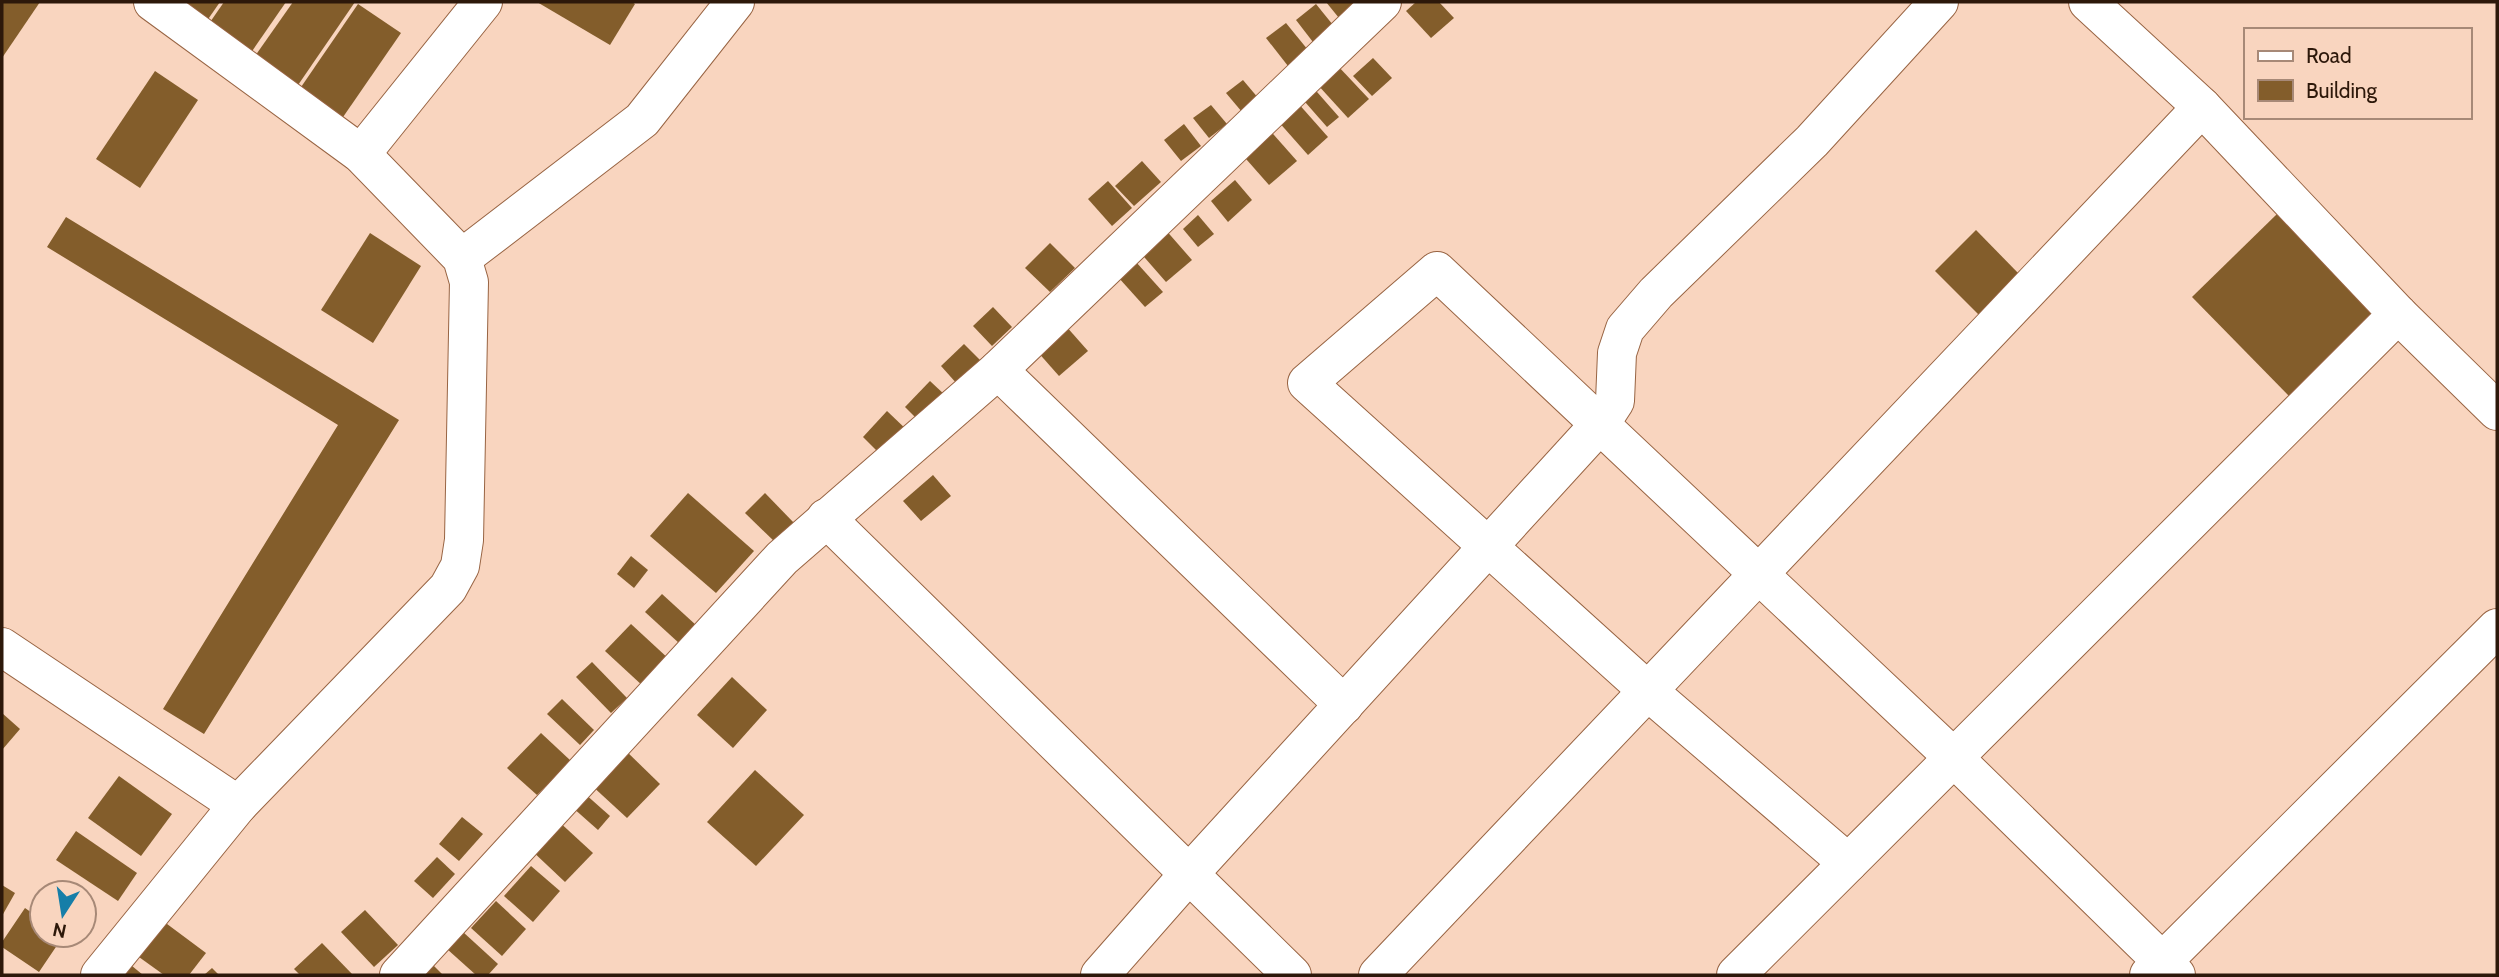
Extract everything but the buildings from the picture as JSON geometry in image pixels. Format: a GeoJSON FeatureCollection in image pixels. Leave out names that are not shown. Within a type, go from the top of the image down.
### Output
{"type":"FeatureCollection","features":[{"type":"Feature","properties":{"kind":"street"},"geometry":{"type":"LineString","coordinates":[[100,975],[238,805],[448,588],[460,566],[464,540],[469,282],[463,258],[361,154],[153,2]]}},
{"type":"Feature","properties":{"kind":"street"},"geometry":{"type":"LineString","coordinates":[[361,154],[483,2]]}},
{"type":"Feature","properties":{"kind":"street"},"geometry":{"type":"LineString","coordinates":[[463,258],[642,120],[735,2]]}},
{"type":"Feature","properties":{"kind":"street"},"geometry":{"type":"LineString","coordinates":[[399,975],[782,558],[998,370],[1382,2]]}},
{"type":"Feature","properties":{"kind":"street"},"geometry":{"type":"LineString","coordinates":[[1100,975],[1188,875],[1600,425],[1615,401],[1618,353],[1625,329],[1656,293],[1812,141],[1939,2]]}},
{"type":"Feature","properties":{"kind":"street"},"geometry":{"type":"LineString","coordinates":[[2088,2],[2202,107],[2398,314],[2497,411]]}},
{"type":"Feature","properties":{"kind":"street"},"geometry":{"type":"LineString","coordinates":[[1378,975],[2202,107]]}},
{"type":"Feature","properties":{"kind":"street"},"geometry":{"type":"LineString","coordinates":[[1848,863],[1648,692],[1307,383],[1437,271],[1953,757],[2162,971],[2497,628]]}},
{"type":"Feature","properties":{"kind":"street"},"geometry":{"type":"LineString","coordinates":[[1735,975],[2398,314]]}},
{"type":"Feature","properties":{"kind":"street"},"geometry":{"type":"LineString","coordinates":[[998,370],[1344,705]]}},
{"type":"Feature","properties":{"kind":"street"},"geometry":{"type":"LineString","coordinates":[[826,518],[1292,975]]}},
{"type":"Feature","properties":{"kind":"street"},"geometry":{"type":"LineString","coordinates":[[2,648],[238,805]]}}]}
